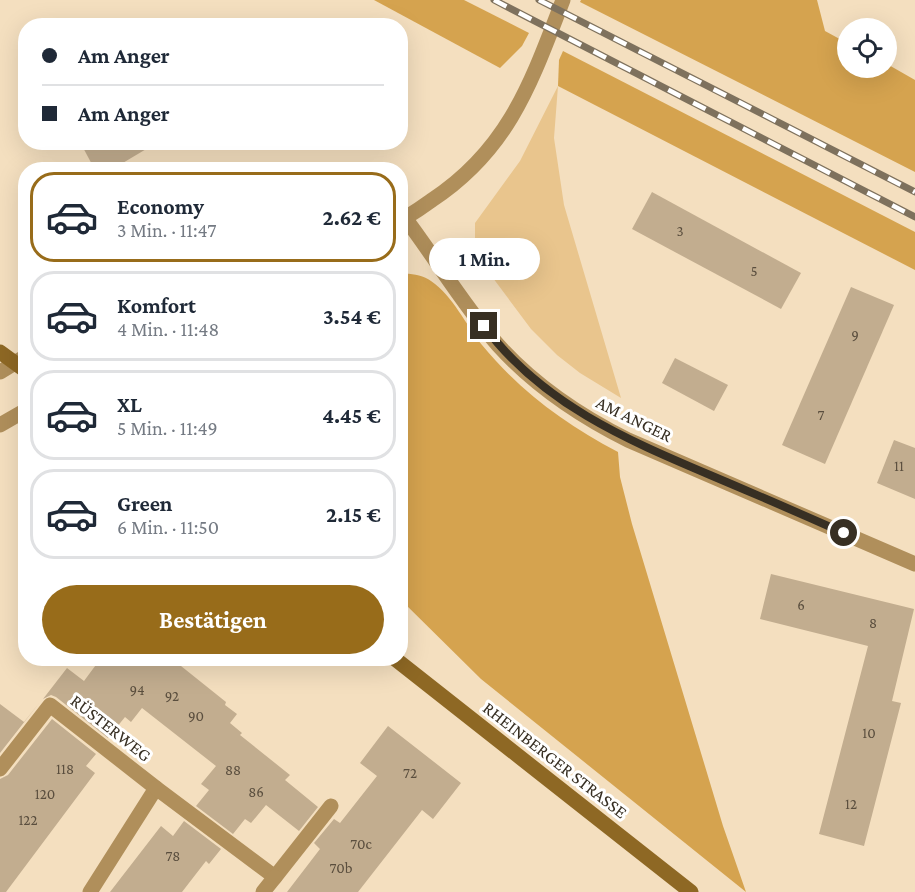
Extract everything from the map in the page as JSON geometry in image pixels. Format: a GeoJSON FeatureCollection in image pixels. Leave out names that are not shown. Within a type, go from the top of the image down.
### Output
{"type":"FeatureCollection","features":[{"type":"Feature","properties":{"kind":"main road"},"geometry":{"type":"LineString","coordinates":[[0,352],[18,361]]}},
{"type":"Feature","properties":{"kind":"main road","name":"RHEINBERGER STRASSE"},"geometry":{"type":"LineString","coordinates":[[404,666],[691,892]]}},
{"type":"Feature","properties":{"kind":"street"},"geometry":{"type":"LineString","coordinates":[[408,216],[461,180],[504,130],[530,83],[562,0]]}},
{"type":"Feature","properties":{"kind":"street","name":"AM ANGER"},"geometry":{"type":"LineString","coordinates":[[408,226],[498,344],[529,375],[583,416],[628,440],[915,564]]}},
{"type":"Feature","properties":{"kind":"street"},"geometry":{"type":"LineString","coordinates":[[0,372],[18,365]]}},
{"type":"Feature","properties":{"kind":"street"},"geometry":{"type":"LineString","coordinates":[[0,425],[18,415]]}},
{"type":"Feature","properties":{"kind":"street","name":"RÜSTERWEG"},"geometry":{"type":"LineString","coordinates":[[0,769],[50,705],[274,878]]}},
{"type":"Feature","properties":{"kind":"street","name":"RÜSTERWEG"},"geometry":{"type":"LineString","coordinates":[[90,892],[156,788]]}},
{"type":"Feature","properties":{"kind":"street"},"geometry":{"type":"LineString","coordinates":[[263,892],[331,806]]}},
{"type":"Feature","properties":{"kind":"shaded area"},"geometry":{"type":"Polygon","coordinates":[[[374,0],[464,0],[529,33],[522,46],[500,68],[374,0]]]}},
{"type":"Feature","properties":{"kind":"shaded area"},"geometry":{"type":"Polygon","coordinates":[[[581,0],[817,0],[825,31],[837,38],[837,78],[897,78],[897,70],[915,80],[915,172],[580,2],[581,0]]]}},
{"type":"Feature","properties":{"kind":"shaded area"},"geometry":{"type":"Polygon","coordinates":[[[563,51],[915,232],[915,270],[558,86],[559,60],[563,51]]]}},
{"type":"Feature","properties":{"kind":"shaded area"},"geometry":{"type":"Polygon","coordinates":[[[558,86],[554,138],[564,205],[621,398],[580,373],[557,355],[531,329],[481,262],[475,249],[475,223],[520,161],[558,86]]]}},
{"type":"Feature","properties":{"kind":"shaded area"},"geometry":{"type":"Polygon","coordinates":[[[408,274],[428,279],[439,287],[482,345],[528,392],[580,430],[618,452],[620,477],[632,524],[723,826],[746,892],[481,679],[408,607],[408,274]]]}},
{"type":"Feature","properties":{"kind":"building"},"geometry":{"type":"Polygon","coordinates":[[[84,150],[145,150],[124,162],[91,162],[84,150]]]}},
{"type":"Feature","properties":{"kind":"building"},"geometry":{"type":"Polygon","coordinates":[[[652,192],[801,273],[781,309],[632,229],[652,192]]]}},
{"type":"Feature","properties":{"kind":"building"},"geometry":{"type":"Polygon","coordinates":[[[851,287],[894,305],[825,464],[782,445],[851,287]]]}},
{"type":"Feature","properties":{"kind":"building"},"geometry":{"type":"Polygon","coordinates":[[[675,358],[728,385],[714,411],[662,383],[675,358]]]}},
{"type":"Feature","properties":{"kind":"building"},"geometry":{"type":"Polygon","coordinates":[[[894,440],[915,448],[915,499],[877,483],[894,440]]]}},
{"type":"Feature","properties":{"kind":"building"},"geometry":{"type":"Polygon","coordinates":[[[771,574],[914,609],[892,701],[901,703],[864,846],[819,834],[868,646],[760,619],[771,574]]]}},
{"type":"Feature","properties":{"kind":"building"},"geometry":{"type":"Polygon","coordinates":[[[95,666],[181,666],[226,702],[225,705],[237,714],[230,723],[242,733],[240,735],[290,775],[285,780],[318,807],[299,831],[266,805],[251,823],[245,819],[233,834],[196,806],[209,790],[201,784],[216,766],[142,708],[131,722],[125,717],[108,738],[56,697],[51,695],[43,699],[67,668],[84,681],[95,666]]]}},
{"type":"Feature","properties":{"kind":"building"},"geometry":{"type":"Polygon","coordinates":[[[40,702],[0,753],[0,704],[24,722],[40,702]]]}},
{"type":"Feature","properties":{"kind":"building"},"geometry":{"type":"Polygon","coordinates":[[[52,719],[96,754],[86,766],[95,773],[6,892],[0,892],[0,779],[8,775],[52,719]]]}},
{"type":"Feature","properties":{"kind":"building"},"geometry":{"type":"Polygon","coordinates":[[[388,726],[461,783],[433,819],[422,810],[358,892],[287,892],[320,849],[314,843],[334,819],[340,823],[377,776],[360,763],[388,726]]]}},
{"type":"Feature","properties":{"kind":"building"},"geometry":{"type":"Polygon","coordinates":[[[184,821],[221,849],[209,864],[206,861],[182,892],[110,892],[161,826],[173,836],[184,821]]]}},
{"type":"Feature","properties":{"kind":"railway"},"geometry":{"type":"LineString","coordinates":[[494,0],[915,217]]}},
{"type":"Feature","properties":{"kind":"railway"},"geometry":{"type":"LineString","coordinates":[[539,0],[915,192]]}},
{"type":"Feature","properties":{"kind":"route"},"geometry":{"type":"LineString","coordinates":[[484,326],[498,344],[529,375],[559,399],[598,425],[844,533]]}}]}
